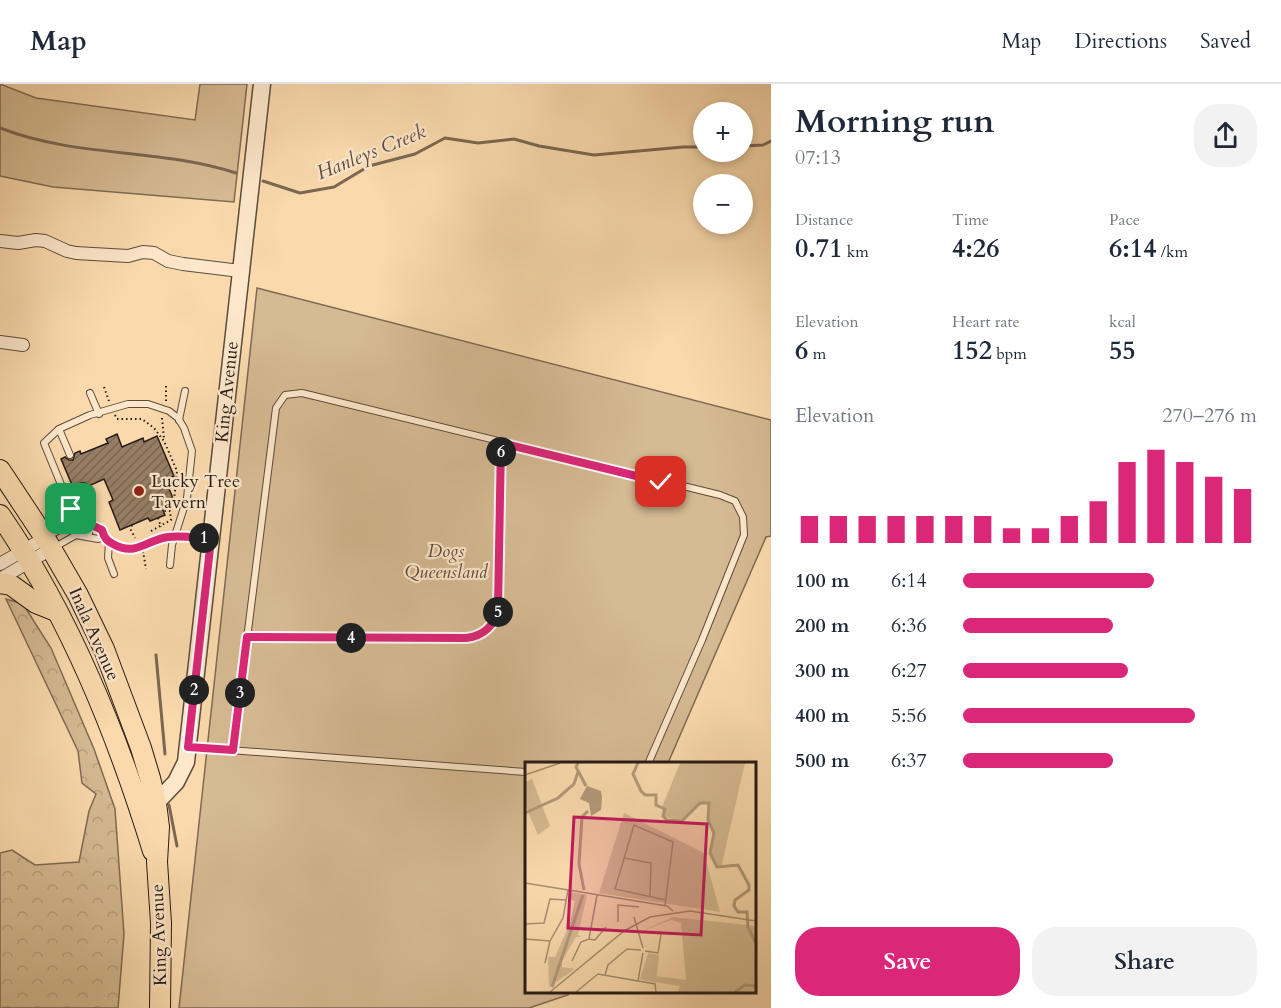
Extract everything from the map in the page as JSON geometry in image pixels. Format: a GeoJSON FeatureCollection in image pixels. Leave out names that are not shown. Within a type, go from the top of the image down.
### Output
{"type":"FeatureCollection","features":[{"type":"Feature","properties":{"kind":"main road","name":"Inala Avenue"},"geometry":{"type":"LineString","coordinates":[[0,470],[48,543],[78,595],[104,650],[150,778],[156,807]]}},
{"type":"Feature","properties":{"kind":"main road","name":"Inala Avenue"},"geometry":{"type":"LineString","coordinates":[[0,516],[26,556],[97,693],[120,749],[150,842]]}},
{"type":"Feature","properties":{"kind":"main road"},"geometry":{"type":"LineString","coordinates":[[0,581],[11,585],[36,603],[56,611]]}},
{"type":"Feature","properties":{"kind":"main road","name":"King Avenue"},"geometry":{"type":"LineString","coordinates":[[156,807],[159,827],[157,862],[161,923],[160,1008]]}},
{"type":"Feature","properties":{"kind":"main road","name":"King Avenue"},"geometry":{"type":"LineString","coordinates":[[150,842],[157,862]]}},
{"type":"Feature","properties":{"kind":"street","name":"King Avenue"},"geometry":{"type":"LineString","coordinates":[[156,807],[176,782],[186,762],[262,84]]}},
{"type":"Feature","properties":{"kind":"street"},"geometry":{"type":"LineString","coordinates":[[0,241],[18,243],[45,241],[76,253],[128,255],[143,252],[154,253],[168,261],[240,271]]}},
{"type":"Feature","properties":{"kind":"street"},"geometry":{"type":"LineString","coordinates":[[0,342],[23,345]]}},
{"type":"Feature","properties":{"kind":"street"},"geometry":{"type":"LineString","coordinates":[[0,581],[26,556],[48,543]]}},
{"type":"Feature","properties":{"kind":"street"},"geometry":{"type":"LineString","coordinates":[[0,564],[26,556]]}},
{"type":"Feature","properties":{"kind":"street"},"geometry":{"type":"LineString","coordinates":[[150,778],[165,779],[182,771]]}},
{"type":"Feature","properties":{"kind":"lane"},"geometry":{"type":"LineString","coordinates":[[179,420],[185,391]]}},
{"type":"Feature","properties":{"kind":"lane"},"geometry":{"type":"LineString","coordinates":[[90,393],[99,414]]}},
{"type":"Feature","properties":{"kind":"lane"},"geometry":{"type":"LineString","coordinates":[[233,750],[276,408],[285,395],[302,393],[720,495],[735,501],[743,517],[744,535],[702,640],[649,762]]}},
{"type":"Feature","properties":{"kind":"lane"},"geometry":{"type":"LineString","coordinates":[[72,524],[71,509],[44,443],[59,429],[128,404],[148,404],[169,411],[179,420],[192,451],[187,498],[172,545],[170,566]]}},
{"type":"Feature","properties":{"kind":"lane"},"geometry":{"type":"LineString","coordinates":[[59,429],[70,455]]}},
{"type":"Feature","properties":{"kind":"lane"},"geometry":{"type":"LineString","coordinates":[[247,637],[466,638],[481,634],[496,620],[498,608],[501,443]]}},
{"type":"Feature","properties":{"kind":"lane"},"geometry":{"type":"LineString","coordinates":[[84,488],[93,508],[92,525],[88,536]]}},
{"type":"Feature","properties":{"kind":"lane"},"geometry":{"type":"LineString","coordinates":[[48,543],[72,524],[79,522],[92,525],[102,530],[114,574]]}},
{"type":"Feature","properties":{"kind":"lane"},"geometry":{"type":"LineString","coordinates":[[48,543],[76,535],[88,536],[106,539],[122,549],[132,550],[164,537],[211,539]]}},
{"type":"Feature","properties":{"kind":"lane"},"geometry":{"type":"LineString","coordinates":[[188,747],[525,772]]}},
{"type":"Feature","properties":{"kind":"path"},"geometry":{"type":"LineString","coordinates":[[104,387],[117,419],[135,418],[149,423],[164,441],[177,471],[174,500]]}},
{"type":"Feature","properties":{"kind":"path"},"geometry":{"type":"LineString","coordinates":[[162,415],[164,441]]}},
{"type":"Feature","properties":{"kind":"path"},"geometry":{"type":"LineString","coordinates":[[146,534],[171,520],[170,511],[163,511]]}},
{"type":"Feature","properties":{"kind":"path"},"geometry":{"type":"LineString","coordinates":[[158,518],[161,526]]}},
{"type":"Feature","properties":{"kind":"path"},"geometry":{"type":"LineString","coordinates":[[132,525],[131,530],[135,538],[138,537]]}},
{"type":"Feature","properties":{"kind":"path"},"geometry":{"type":"LineString","coordinates":[[143,551],[147,569]]}},
{"type":"Feature","properties":{"kind":"green space"},"geometry":{"type":"Polygon","coordinates":[[[0,84],[36,98],[195,120],[200,84],[247,84],[234,202],[53,187],[0,176],[0,84]]]}},
{"type":"Feature","properties":{"kind":"green space","name":"Dogs Queensland"},"geometry":{"type":"Polygon","coordinates":[[[257,288],[771,420],[771,536],[766,537],[668,762],[525,762],[525,993],[569,993],[568,995],[529,1008],[179,1008],[257,288]]]}},
{"type":"Feature","properties":{"kind":"green space"},"geometry":{"type":"Polygon","coordinates":[[[6,599],[23,604],[51,648],[94,749],[115,809],[124,934],[118,1008],[0,1008],[0,853],[12,850],[35,865],[79,862],[89,811],[96,794],[82,783],[78,751],[6,599]]]}},
{"type":"Feature","properties":{"kind":"building","name":"Lucky Tree Tavern"},"geometry":{"type":"Polygon","coordinates":[[[117,434],[122,447],[143,438],[144,442],[157,436],[174,476],[165,479],[175,503],[162,508],[165,515],[150,521],[148,518],[120,530],[109,502],[113,500],[104,479],[89,486],[81,483],[79,490],[75,492],[61,459],[65,457],[73,460],[75,453],[80,451],[81,454],[108,443],[106,439],[117,434]]]}},
{"type":"Feature","properties":{"kind":"waterway","name":"Hanleys Creek"},"geometry":{"type":"LineString","coordinates":[[0,128],[29,138],[58,144],[178,160],[236,173]]}},
{"type":"Feature","properties":{"kind":"waterway","name":"Hanleys Creek"},"geometry":{"type":"LineString","coordinates":[[263,181],[300,193],[334,187],[369,166],[415,154],[445,138],[478,143],[514,139],[539,146],[594,155],[693,147]]}},
{"type":"Feature","properties":{"kind":"waterway","name":"Hanleys Creek"},"geometry":{"type":"LineString","coordinates":[[753,145],[763,145],[771,141]]}},
{"type":"Feature","properties":{"kind":"waterway"},"geometry":{"type":"LineString","coordinates":[[156,655],[165,754]]}},
{"type":"Feature","properties":{"kind":"waterway"},"geometry":{"type":"LineString","coordinates":[[169,805],[177,846]]}},
{"type":"Feature","properties":{"kind":"place","name":"Lucky Tree Tavern"},"geometry":{"type":"Point","coordinates":[139,491]}},
{"type":"Feature","properties":{"kind":"route"},"geometry":{"type":"LineString","coordinates":[[71,509],[72,524],[79,522],[92,525],[102,530],[103,537],[109,542],[122,549],[132,550],[164,537],[211,539],[188,747],[233,750],[247,637],[466,638],[481,634],[496,620],[501,443],[661,482]]}}]}
